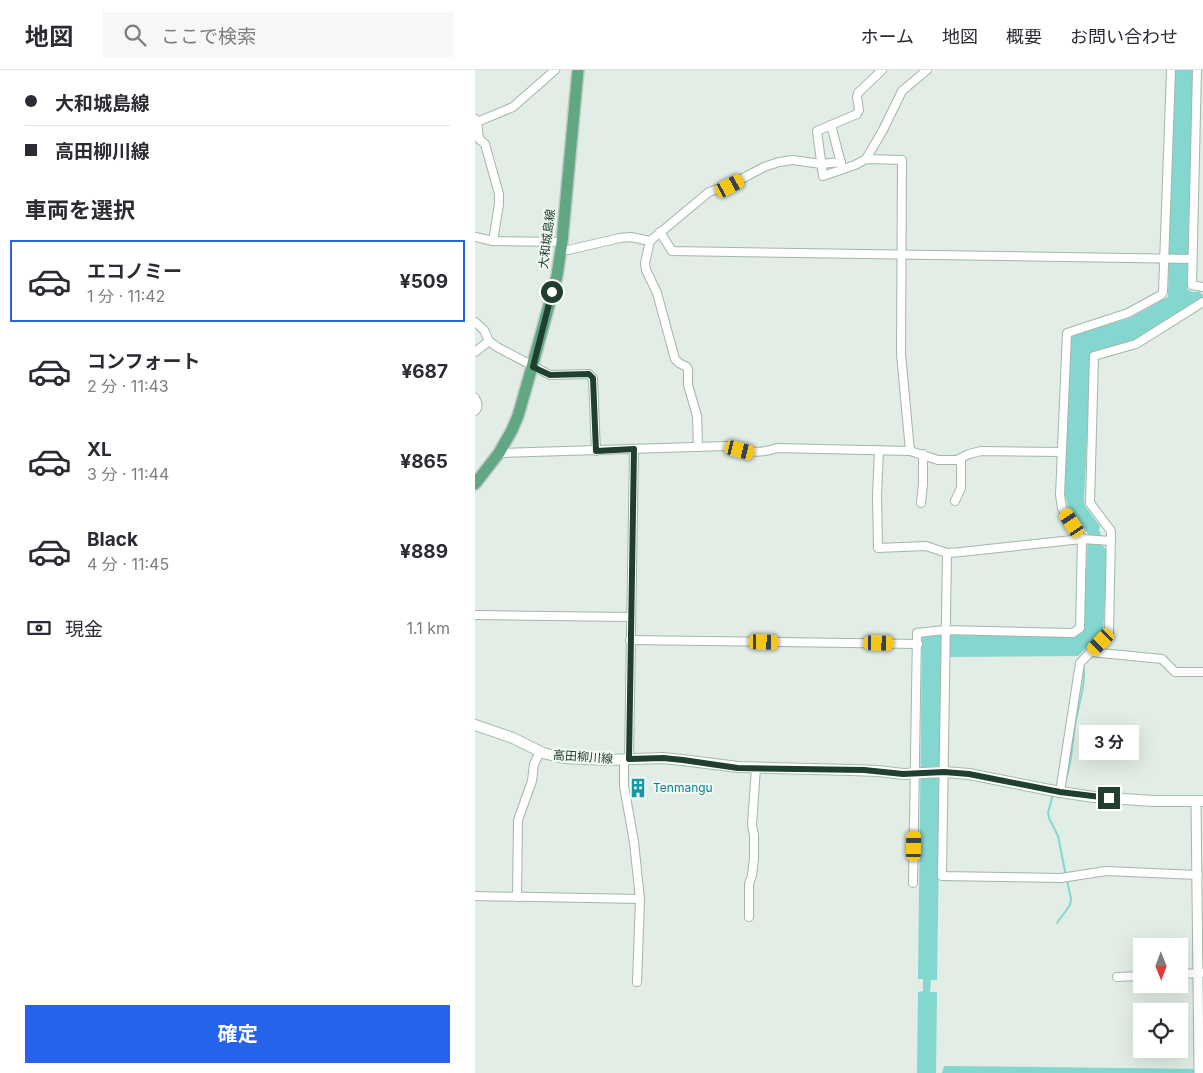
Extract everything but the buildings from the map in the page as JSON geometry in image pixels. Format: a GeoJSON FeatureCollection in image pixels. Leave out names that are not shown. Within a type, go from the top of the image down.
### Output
{"type":"FeatureCollection","features":[{"type":"Feature","properties":{"kind":"main road","name":"大和城島線"},"geometry":{"type":"LineString","coordinates":[[475,484],[499,454],[518,416],[557,276],[578,70]]}},
{"type":"Feature","properties":{"kind":"main road","name":"高田柳川線"},"geometry":{"type":"LineString","coordinates":[[475,725],[513,738],[540,752],[564,758],[606,760],[663,758],[738,768],[851,770],[903,774],[969,774],[1094,797],[1153,802],[1200,801]]}},
{"type":"Feature","properties":{"kind":"street"},"geometry":{"type":"LineString","coordinates":[[493,241],[499,194],[485,144],[479,143],[476,120],[513,107],[555,70]]}},
{"type":"Feature","properties":{"kind":"street"},"geometry":{"type":"LineString","coordinates":[[842,166],[823,176],[817,131],[857,114],[859,110],[858,93],[882,70]]}},
{"type":"Feature","properties":{"kind":"street"},"geometry":{"type":"LineString","coordinates":[[866,159],[902,91],[927,70]]}},
{"type":"Feature","properties":{"kind":"street"},"geometry":{"type":"LineString","coordinates":[[913,883],[917,774],[917,633],[945,630],[1073,633],[1080,628],[1082,539],[1062,508],[1060,495],[1067,333],[1128,312],[1161,296],[1163,292],[1171,70]]}},
{"type":"Feature","properties":{"kind":"street"},"geometry":{"type":"LineString","coordinates":[[1197,70],[1192,259],[1193,285],[1203,287]]}},
{"type":"Feature","properties":{"kind":"street"},"geometry":{"type":"LineString","coordinates":[[831,125],[842,166]]}},
{"type":"Feature","properties":{"kind":"street"},"geometry":{"type":"LineString","coordinates":[[698,447],[697,416],[688,385],[688,370],[687,367],[679,363],[675,358],[657,293],[645,263],[650,241],[709,192],[730,186],[764,167],[793,160],[842,166],[855,165],[866,159],[902,160],[901,354],[910,451]]}},
{"type":"Feature","properties":{"kind":"street"},"geometry":{"type":"LineString","coordinates":[[660,232],[672,251],[1192,259]]}},
{"type":"Feature","properties":{"kind":"street"},"geometry":{"type":"LineString","coordinates":[[475,237],[493,241],[561,246],[568,250],[620,238],[631,237],[650,241]]}},
{"type":"Feature","properties":{"kind":"street"},"geometry":{"type":"LineString","coordinates":[[1060,792],[1080,662],[1109,633],[1111,531],[1090,503],[1094,356],[1137,344],[1203,302]]}},
{"type":"Feature","properties":{"kind":"street"},"geometry":{"type":"LineString","coordinates":[[475,322],[484,330],[489,341],[533,367],[550,375],[589,374],[593,378],[596,451]]}},
{"type":"Feature","properties":{"kind":"street"},"geometry":{"type":"LineString","coordinates":[[475,352],[489,341]]}},
{"type":"Feature","properties":{"kind":"street"},"geometry":{"type":"LineString","coordinates":[[475,398],[478,403],[475,411]]}},
{"type":"Feature","properties":{"kind":"street"},"geometry":{"type":"LineString","coordinates":[[499,454],[727,446],[753,453],[768,452],[777,448],[910,451],[938,460],[957,460],[969,454],[981,452],[1061,452]]}},
{"type":"Feature","properties":{"kind":"street"},"geometry":{"type":"LineString","coordinates":[[634,449],[627,759],[624,786],[634,842],[640,899],[637,982]]}},
{"type":"Feature","properties":{"kind":"street"},"geometry":{"type":"LineString","coordinates":[[879,450],[877,496],[878,548],[926,546],[947,553],[1082,539],[1111,541]]}},
{"type":"Feature","properties":{"kind":"street"},"geometry":{"type":"LineString","coordinates":[[921,503],[923,454]]}},
{"type":"Feature","properties":{"kind":"street"},"geometry":{"type":"LineString","coordinates":[[955,501],[961,488],[961,458]]}},
{"type":"Feature","properties":{"kind":"street"},"geometry":{"type":"LineString","coordinates":[[947,553],[942,773],[942,876],[1061,878],[1106,871],[1198,875]]}},
{"type":"Feature","properties":{"kind":"street"},"geometry":{"type":"LineString","coordinates":[[475,615],[631,617]]}},
{"type":"Feature","properties":{"kind":"street"},"geometry":{"type":"LineString","coordinates":[[630,640],[917,644]]}},
{"type":"Feature","properties":{"kind":"street"},"geometry":{"type":"LineString","coordinates":[[1091,652],[1162,660],[1175,672],[1203,672]]}},
{"type":"Feature","properties":{"kind":"street"},"geometry":{"type":"LineString","coordinates":[[517,897],[517,820],[532,781],[534,764],[540,752]]}},
{"type":"Feature","properties":{"kind":"street"},"geometry":{"type":"LineString","coordinates":[[749,917],[749,884],[755,859],[752,825],[756,768]]}},
{"type":"Feature","properties":{"kind":"street"},"geometry":{"type":"LineString","coordinates":[[1199,1071],[1201,973],[1198,875],[1200,801]]}},
{"type":"Feature","properties":{"kind":"street"},"geometry":{"type":"LineString","coordinates":[[475,896],[640,899]]}},
{"type":"Feature","properties":{"kind":"street"},"geometry":{"type":"LineString","coordinates":[[1188,974],[1201,973]]}},
{"type":"Feature","properties":{"kind":"street"},"geometry":{"type":"LineString","coordinates":[[1117,977],[1133,976]]}},
{"type":"Feature","properties":{"kind":"water"},"geometry":{"type":"Polygon","coordinates":[[[1173,70],[1193,70],[1187,289],[1193,292],[1199,291],[1203,295],[1203,299],[1134,341],[1091,353],[1084,501],[1085,506],[1100,526],[1099,530],[1103,546],[1108,552],[1103,632],[1078,656],[942,657],[937,980],[931,980],[930,992],[937,992],[936,1073],[917,1073],[918,992],[923,991],[923,979],[918,979],[922,637],[943,635],[1077,636],[1083,630],[1088,534],[1068,506],[1064,491],[1070,336],[1130,318],[1168,297],[1173,70]]]}},
{"type":"Feature","properties":{"kind":"water"},"geometry":{"type":"Polygon","coordinates":[[[944,1066],[1203,1069],[1203,1073],[942,1073],[944,1066]]]}},
{"type":"Feature","properties":{"kind":"waterway"},"geometry":{"type":"LineString","coordinates":[[1065,782],[1083,686],[1083,664]]}},
{"type":"Feature","properties":{"kind":"waterway"},"geometry":{"type":"LineString","coordinates":[[1053,794],[1048,813],[1058,836],[1066,876]]}},
{"type":"Feature","properties":{"kind":"waterway"},"geometry":{"type":"LineString","coordinates":[[1057,923],[1070,905],[1071,899],[1067,880]]}},
{"type":"Feature","properties":{"kind":"place","name":"Tenmangu"},"geometry":{"type":"Point","coordinates":[638,788]}},
{"type":"Feature","properties":{"kind":"route"},"geometry":{"type":"LineString","coordinates":[[552,292],[533,367],[550,375],[589,374],[593,378],[596,451],[634,449],[629,759],[663,758],[738,768],[864,770],[903,774],[944,772],[969,774],[1060,792],[1109,798]]}}]}
